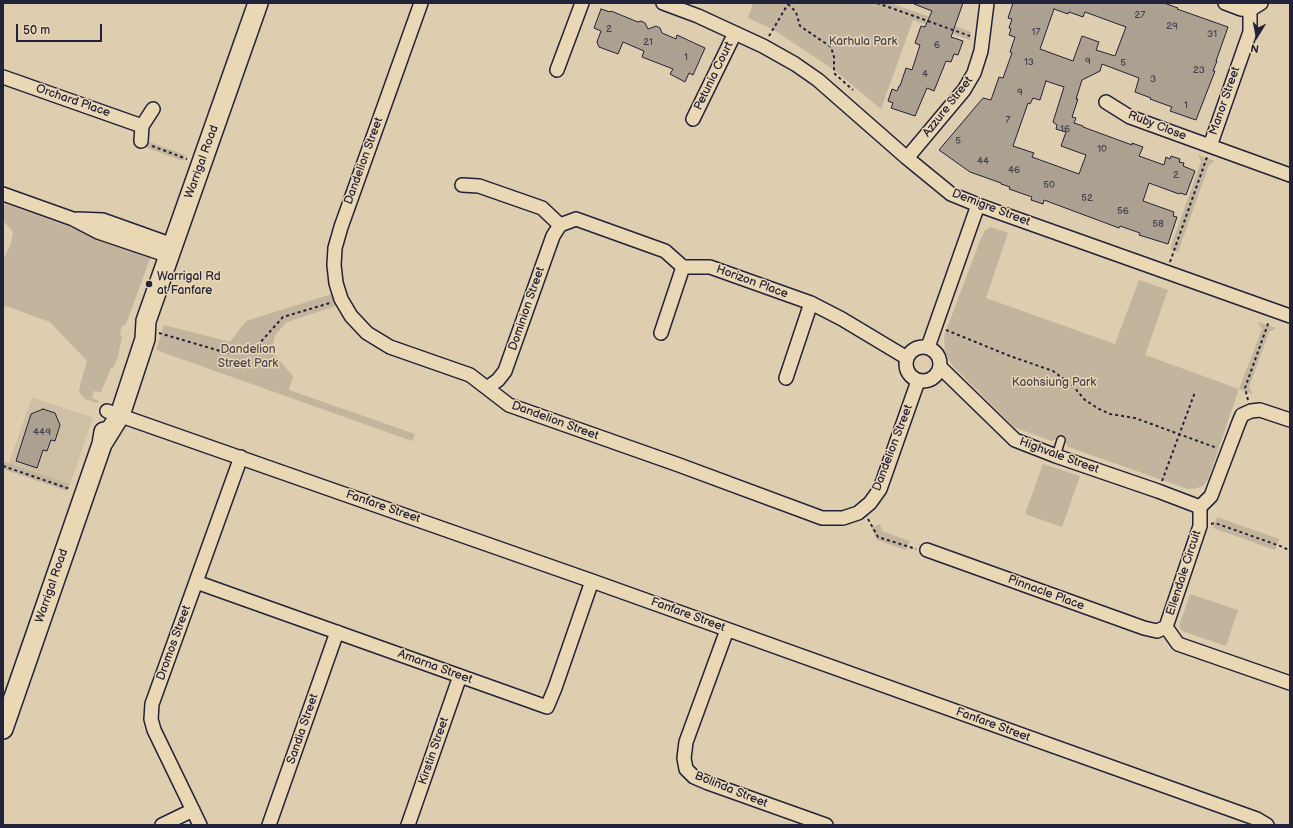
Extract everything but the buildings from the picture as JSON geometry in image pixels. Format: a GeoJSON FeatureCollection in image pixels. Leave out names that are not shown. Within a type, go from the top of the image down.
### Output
{"type":"FeatureCollection","features":[{"type":"Feature","properties":{"kind":"main road","name":"Warrigal Road"},"geometry":{"type":"LineString","coordinates":[[3,729],[113,413],[152,327],[171,251],[258,3]]}},
{"type":"Feature","properties":{"kind":"street","name":"Dandelion Street"},"geometry":{"type":"LineString","coordinates":[[420,3],[341,227],[335,248],[334,265],[336,283],[341,299],[351,316],[367,333],[390,347],[470,376],[509,405],[679,465],[822,518],[843,518],[862,510],[870,503],[880,489],[918,381]]}},
{"type":"Feature","properties":{"kind":"street"},"geometry":{"type":"LineString","coordinates":[[557,70],[582,3]]}},
{"type":"Feature","properties":{"kind":"street","name":"Demigre Street"},"geometry":{"type":"LineString","coordinates":[[663,3],[698,16],[763,46],[794,64],[818,80],[907,158],[951,194],[978,205],[1290,316]]}},
{"type":"Feature","properties":{"kind":"street","name":"Azzure Street"},"geometry":{"type":"LineString","coordinates":[[907,158],[964,90],[974,73],[981,51],[987,3]]}},
{"type":"Feature","properties":{"kind":"street"},"geometry":{"type":"LineString","coordinates":[[1225,3],[1241,9],[1256,6]]}},
{"type":"Feature","properties":{"kind":"street","name":"Manor Street"},"geometry":{"type":"LineString","coordinates":[[1256,6],[1250,32],[1210,146],[1290,175]]}},
{"type":"Feature","properties":{"kind":"street","name":"Petunia Court"},"geometry":{"type":"LineString","coordinates":[[693,119],[735,33]]}},
{"type":"Feature","properties":{"kind":"street","name":"Orchard Place"},"geometry":{"type":"LineString","coordinates":[[3,77],[142,126]]}},
{"type":"Feature","properties":{"kind":"street","name":"Ruby Close"},"geometry":{"type":"LineString","coordinates":[[1106,102],[1130,117],[1210,146]]}},
{"type":"Feature","properties":{"kind":"street"},"geometry":{"type":"LineString","coordinates":[[141,141],[142,126],[153,109]]}},
{"type":"Feature","properties":{"kind":"street"},"geometry":{"type":"LineString","coordinates":[[462,185],[479,186],[542,208],[560,225],[576,219],[665,251],[683,267],[661,333]]}},
{"type":"Feature","properties":{"kind":"street"},"geometry":{"type":"LineString","coordinates":[[3,194],[73,219],[103,220],[171,251]]}},
{"type":"Feature","properties":{"kind":"street"},"geometry":{"type":"LineString","coordinates":[[928,347],[978,205]]}},
{"type":"Feature","properties":{"kind":"street","name":"Dominion Street"},"geometry":{"type":"LineString","coordinates":[[487,388],[498,380],[506,370],[553,236],[560,225]]}},
{"type":"Feature","properties":{"kind":"street","name":"Horizon Place"},"geometry":{"type":"LineString","coordinates":[[683,267],[710,267],[811,303],[842,319],[907,358]]}},
{"type":"Feature","properties":{"kind":"street"},"geometry":{"type":"LineString","coordinates":[[786,378],[811,303]]}},
{"type":"Feature","properties":{"kind":"street"},"geometry":{"type":"LineString","coordinates":[[922,346],[928,347],[937,352],[940,357],[941,368],[932,379],[927,381],[918,381],[908,372],[906,362],[907,358],[911,351],[916,348],[922,346]]}},
{"type":"Feature","properties":{"kind":"street","name":"Highvale Street"},"geometry":{"type":"LineString","coordinates":[[941,368],[1015,440],[1200,507]]}},
{"type":"Feature","properties":{"kind":"street"},"geometry":{"type":"LineString","coordinates":[[1200,507],[1212,496],[1242,415],[1251,411],[1266,411],[1290,420]]}},
{"type":"Feature","properties":{"kind":"street","name":"Fanfare Street"},"geometry":{"type":"LineString","coordinates":[[113,413],[592,581],[1249,816],[1266,825]]}},
{"type":"Feature","properties":{"kind":"street","name":"Dromos Street"},"geometry":{"type":"LineString","coordinates":[[200,825],[154,730],[151,719],[152,704],[242,458]]}},
{"type":"Feature","properties":{"kind":"street","name":"Ellendale Circuit"},"geometry":{"type":"LineString","coordinates":[[1200,507],[1200,526],[1166,627],[1178,644],[1290,683]]}},
{"type":"Feature","properties":{"kind":"street","name":"Pinnacle Place"},"geometry":{"type":"LineString","coordinates":[[927,550],[1144,628],[1158,631],[1166,627]]}},
{"type":"Feature","properties":{"kind":"street","name":"Amarna Street"},"geometry":{"type":"LineString","coordinates":[[196,582],[547,707],[592,581]]}},
{"type":"Feature","properties":{"kind":"street","name":"Bolinda Street"},"geometry":{"type":"LineString","coordinates":[[727,630],[686,742],[684,758],[686,768],[694,777],[701,780],[826,825]]}},
{"type":"Feature","properties":{"kind":"street","name":"Sandia Street"},"geometry":{"type":"LineString","coordinates":[[269,825],[337,632]]}},
{"type":"Feature","properties":{"kind":"street","name":"Kirstin Street"},"geometry":{"type":"LineString","coordinates":[[408,825],[460,676]]}},
{"type":"Feature","properties":{"kind":"street"},"geometry":{"type":"LineString","coordinates":[[162,825],[193,810]]}},
{"type":"Feature","properties":{"kind":"lane"},"geometry":{"type":"LineString","coordinates":[[1056,456],[1061,440]]}},
{"type":"Feature","properties":{"kind":"path"},"geometry":{"type":"LineString","coordinates":[[763,46],[788,3],[796,12],[800,26],[831,47],[834,57],[834,73],[853,90]]}},
{"type":"Feature","properties":{"kind":"path"},"geometry":{"type":"LineString","coordinates":[[877,3],[970,36],[983,37]]}},
{"type":"Feature","properties":{"kind":"path"},"geometry":{"type":"LineString","coordinates":[[141,141],[188,159]]}},
{"type":"Feature","properties":{"kind":"path"},"geometry":{"type":"LineString","coordinates":[[1166,272],[1205,164],[1210,146]]}},
{"type":"Feature","properties":{"kind":"path"},"geometry":{"type":"LineString","coordinates":[[152,327],[227,353],[247,350],[258,345],[283,317],[341,299]]}},
{"type":"Feature","properties":{"kind":"path"},"geometry":{"type":"LineString","coordinates":[[1251,411],[1245,388],[1273,310]]}},
{"type":"Feature","properties":{"kind":"path"},"geometry":{"type":"LineString","coordinates":[[936,326],[1010,356],[1053,371],[1073,386],[1086,400],[1099,409],[1110,414],[1135,418],[1228,452]]}},
{"type":"Feature","properties":{"kind":"path"},"geometry":{"type":"LineString","coordinates":[[1158,491],[1195,392]]}},
{"type":"Feature","properties":{"kind":"path"},"geometry":{"type":"LineString","coordinates":[[3,466],[84,494]]}},
{"type":"Feature","properties":{"kind":"path"},"geometry":{"type":"LineString","coordinates":[[862,510],[878,537],[915,549],[927,550]]}},
{"type":"Feature","properties":{"kind":"path"},"geometry":{"type":"LineString","coordinates":[[1200,526],[1215,523],[1283,547],[1290,551]]}},
{"type":"Feature","properties":{"kind":"shaded area"},"geometry":{"type":"Polygon","coordinates":[[[32,397],[93,418],[70,484],[9,463],[32,397]]]}},
{"type":"Feature","properties":{"kind":"green space","name":"Karhula Park"},"geometry":{"type":"Polygon","coordinates":[[[753,3],[891,3],[971,32],[970,40],[913,20],[881,109],[834,70],[774,30],[748,18],[753,3]]]}},
{"type":"Feature","properties":{"kind":"green space"},"geometry":{"type":"Polygon","coordinates":[[[147,141],[185,155],[183,161],[145,147],[147,141]]]}},
{"type":"Feature","properties":{"kind":"green space"},"geometry":{"type":"Polygon","coordinates":[[[1198,155],[1215,161],[1209,165],[1178,252],[1170,249],[1201,162],[1198,155]]]}},
{"type":"Feature","properties":{"kind":"green space"},"geometry":{"type":"Polygon","coordinates":[[[5,204],[151,256],[126,324],[122,326],[120,334],[122,337],[114,367],[111,368],[101,392],[94,391],[92,398],[99,401],[98,403],[85,399],[79,392],[87,361],[50,322],[3,305],[3,257],[11,244],[13,231],[5,223],[3,217],[5,204]]]}},
{"type":"Feature","properties":{"kind":"green space","name":"Kaohsiung Park"},"geometry":{"type":"Polygon","coordinates":[[[991,227],[1008,233],[986,298],[1115,344],[1139,280],[1168,290],[1145,355],[1239,389],[1208,479],[1203,486],[1188,489],[1068,447],[1065,441],[1058,439],[1051,441],[1014,427],[952,365],[945,352],[944,336],[981,238],[985,230],[991,227]]]}},
{"type":"Feature","properties":{"kind":"green space","name":"Dandelion Street Park"},"geometry":{"type":"Polygon","coordinates":[[[332,294],[336,306],[287,322],[275,335],[272,352],[293,376],[289,390],[415,434],[412,441],[156,350],[164,325],[230,342],[246,321],[332,294]]]}},
{"type":"Feature","properties":{"kind":"green space"},"geometry":{"type":"Polygon","coordinates":[[[1258,322],[1276,328],[1269,332],[1249,387],[1253,394],[1239,389],[1262,329],[1258,322]]]}},
{"type":"Feature","properties":{"kind":"green space"},"geometry":{"type":"Polygon","coordinates":[[[3,461],[70,484],[67,491],[3,469],[3,461]]]}},
{"type":"Feature","properties":{"kind":"green space"},"geometry":{"type":"Polygon","coordinates":[[[1043,464],[1080,476],[1062,527],[1025,514],[1043,464]]]}},
{"type":"Feature","properties":{"kind":"green space"},"geometry":{"type":"Polygon","coordinates":[[[1217,517],[1279,539],[1275,550],[1213,528],[1217,517]]]}},
{"type":"Feature","properties":{"kind":"green space"},"geometry":{"type":"Polygon","coordinates":[[[880,524],[882,531],[910,541],[906,550],[877,540],[871,528],[880,524]]]}},
{"type":"Feature","properties":{"kind":"green space"},"geometry":{"type":"Polygon","coordinates":[[[1190,594],[1238,610],[1226,646],[1182,631],[1179,626],[1190,594]]]}},
{"type":"Feature","properties":{"kind":"place","name":"Warrigal Rd at Fanfare"},"geometry":{"type":"Point","coordinates":[149,284]}}]}
